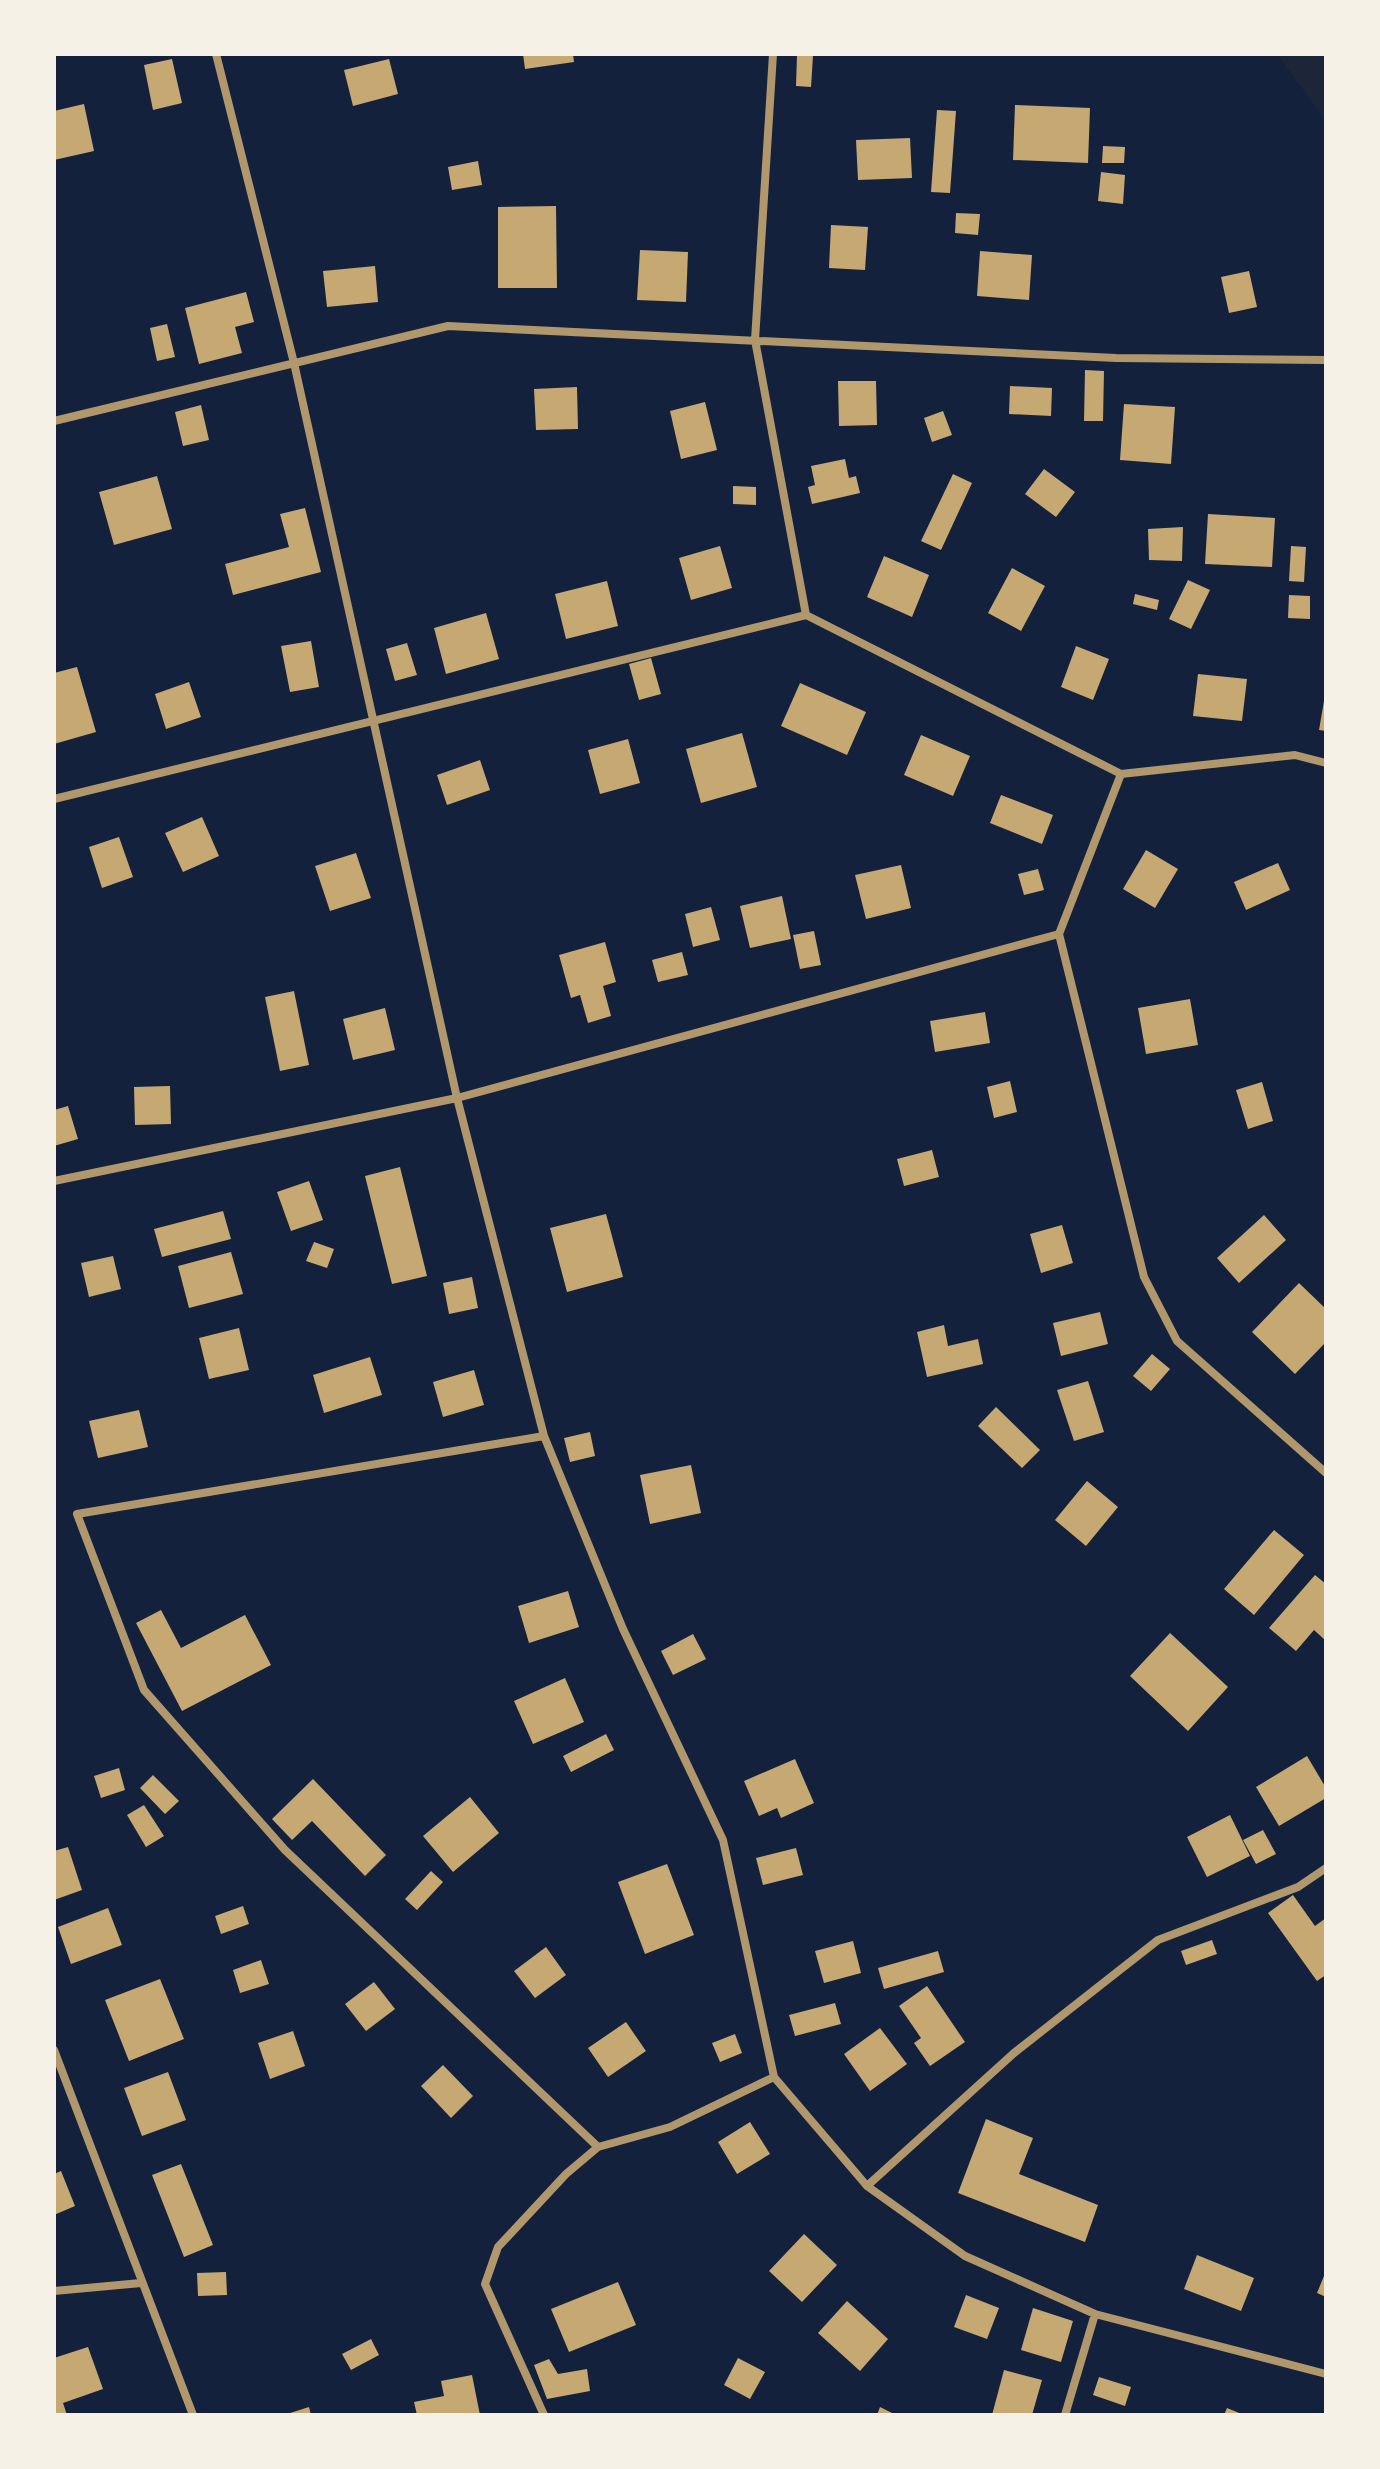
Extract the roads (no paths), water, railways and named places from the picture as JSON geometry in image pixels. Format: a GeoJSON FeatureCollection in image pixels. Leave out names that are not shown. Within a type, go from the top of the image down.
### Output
{"type":"FeatureCollection","features":[{"type":"Feature","properties":{"kind":"street"},"geometry":{"type":"LineString","coordinates":[[216,54],[294,363],[457,1098],[544,1436],[623,1629],[723,1840],[774,2077],[867,2186],[965,2256],[1095,2314],[1326,2374]]}},
{"type":"Feature","properties":{"kind":"street"},"geometry":{"type":"LineString","coordinates":[[773,54],[755,340],[806,615]]}},
{"type":"Feature","properties":{"kind":"street"},"geometry":{"type":"LineString","coordinates":[[54,421],[448,326],[1116,358],[1326,360]]}},
{"type":"Feature","properties":{"kind":"street"},"geometry":{"type":"LineString","coordinates":[[54,799],[806,615],[1121,774],[1295,755],[1326,763]]}},
{"type":"Feature","properties":{"kind":"street"},"geometry":{"type":"LineString","coordinates":[[1121,774],[1059,934],[1144,1277],[1177,1341],[1326,1473]]}},
{"type":"Feature","properties":{"kind":"street"},"geometry":{"type":"LineString","coordinates":[[54,1181],[457,1098],[1059,934]]}},
{"type":"Feature","properties":{"kind":"street"},"geometry":{"type":"LineString","coordinates":[[544,1436],[77,1514],[144,1690],[285,1850],[598,2147]]}},
{"type":"Feature","properties":{"kind":"street"},"geometry":{"type":"LineString","coordinates":[[867,2186],[1014,2053],[1158,1940],[1298,1887],[1326,1868]]}},
{"type":"Feature","properties":{"kind":"street"},"geometry":{"type":"LineString","coordinates":[[54,2050],[193,2415]]}},
{"type":"Feature","properties":{"kind":"street"},"geometry":{"type":"LineString","coordinates":[[544,2415],[485,2284],[498,2247],[566,2174],[598,2147],[670,2127],[774,2077]]}},
{"type":"Feature","properties":{"kind":"street"},"geometry":{"type":"LineString","coordinates":[[54,2291],[141,2283]]}},
{"type":"Feature","properties":{"kind":"street"},"geometry":{"type":"LineString","coordinates":[[1065,2415],[1095,2314]]}}]}
